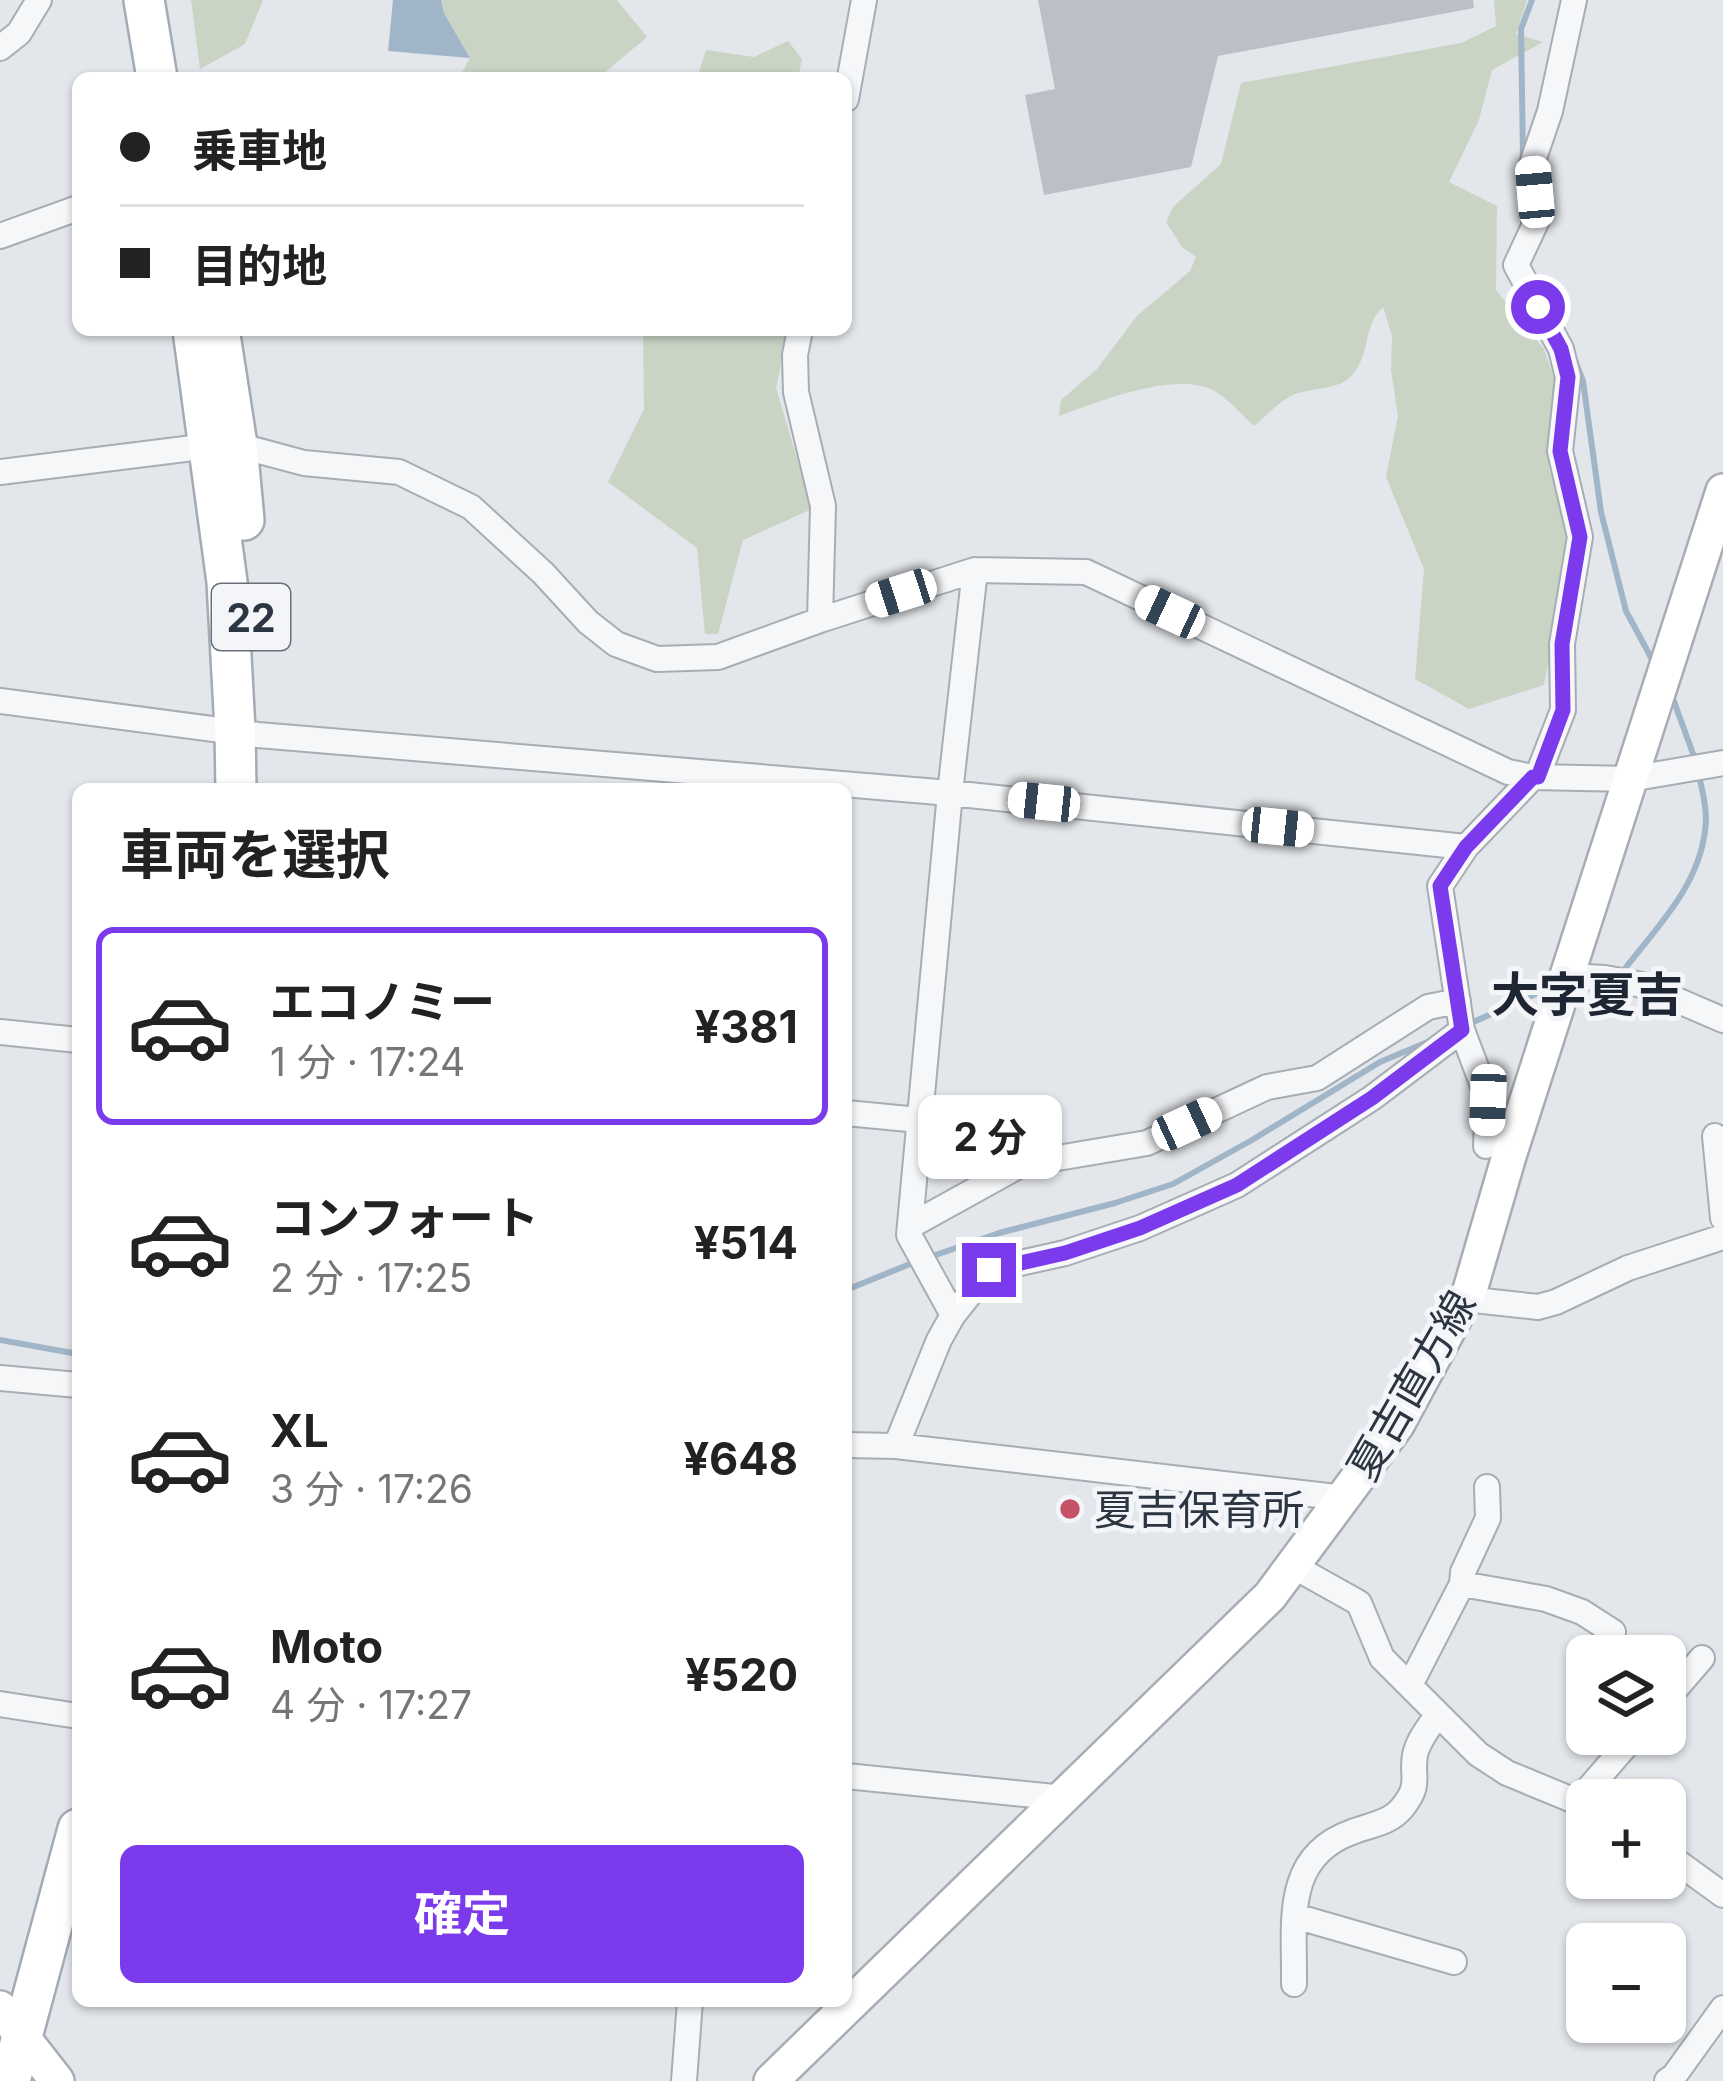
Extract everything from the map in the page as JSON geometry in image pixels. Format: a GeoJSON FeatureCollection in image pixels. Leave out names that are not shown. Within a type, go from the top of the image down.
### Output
{"type":"FeatureCollection","features":[{"type":"Feature","properties":{"kind":"main road"},"geometry":{"type":"LineString","coordinates":[[144,0],[156,72]]}},
{"type":"Feature","properties":{"kind":"main road"},"geometry":{"type":"LineString","coordinates":[[167,0],[179,72]]}},
{"type":"Feature","properties":{"kind":"main road","name":"22"},"geometry":{"type":"LineString","coordinates":[[195,336],[223,446]]}},
{"type":"Feature","properties":{"kind":"main road","name":"22"},"geometry":{"type":"LineString","coordinates":[[219,336],[227,582],[258,783]]}},
{"type":"Feature","properties":{"kind":"main road","name":"夏吉直方線"},"geometry":{"type":"LineString","coordinates":[[852,2003],[1270,1596],[1397,1425],[1465,1299],[1723,491]]}},
{"type":"Feature","properties":{"kind":"main road","name":"22"},"geometry":{"type":"LineString","coordinates":[[237,783],[247,732]]}},
{"type":"Feature","properties":{"kind":"main road"},"geometry":{"type":"LineString","coordinates":[[27,2058],[72,1855]]}},
{"type":"Feature","properties":{"kind":"main road"},"geometry":{"type":"LineString","coordinates":[[27,2058],[72,1939]]}},
{"type":"Feature","properties":{"kind":"main road","name":"夏吉直方線"},"geometry":{"type":"LineString","coordinates":[[772,2081],[848,2007]]}},
{"type":"Feature","properties":{"kind":"street"},"geometry":{"type":"LineString","coordinates":[[0,48],[20,33],[39,0]]}},
{"type":"Feature","properties":{"kind":"street"},"geometry":{"type":"LineString","coordinates":[[851,72],[864,0]]}},
{"type":"Feature","properties":{"kind":"street"},"geometry":{"type":"LineString","coordinates":[[1486,1146],[1488,1100],[1462,1030],[1440,886],[1466,847],[1535,777],[1563,710],[1562,644],[1580,537],[1560,451],[1568,377],[1561,349],[1516,265],[1537,220],[1532,164],[1550,111],[1574,0]]}},
{"type":"Feature","properties":{"kind":"street"},"geometry":{"type":"LineString","coordinates":[[0,236],[72,210]]}},
{"type":"Feature","properties":{"kind":"street"},"geometry":{"type":"LineString","coordinates":[[799,336],[796,392],[823,506],[820,620]]}},
{"type":"Feature","properties":{"kind":"street"},"geometry":{"type":"LineString","coordinates":[[0,472],[223,446],[304,463],[399,472],[471,507],[588,622],[616,644],[657,659],[718,657],[975,570],[1086,572],[1508,772],[1630,779],[1723,764]]}},
{"type":"Feature","properties":{"kind":"street"},"geometry":{"type":"LineString","coordinates":[[953,1315],[909,1235],[975,570]]}},
{"type":"Feature","properties":{"kind":"street"},"geometry":{"type":"LineString","coordinates":[[0,701],[247,732],[835,783]]}},
{"type":"Feature","properties":{"kind":"street"},"geometry":{"type":"LineString","coordinates":[[852,784],[1466,847]]}},
{"type":"Feature","properties":{"kind":"street"},"geometry":{"type":"LineString","coordinates":[[1568,976],[1642,985],[1723,1021]]}},
{"type":"Feature","properties":{"kind":"street"},"geometry":{"type":"LineString","coordinates":[[910,1226],[1022,1164],[1148,1143],[1268,1087],[1317,1078],[1428,1007],[1458,1001]]}},
{"type":"Feature","properties":{"kind":"street"},"geometry":{"type":"LineString","coordinates":[[896,1446],[939,1340],[989,1270],[1065,1253],[1140,1228],[1237,1185],[1372,1098],[1462,1030]]}},
{"type":"Feature","properties":{"kind":"street"},"geometry":{"type":"LineString","coordinates":[[0,1032],[72,1039]]}},
{"type":"Feature","properties":{"kind":"street"},"geometry":{"type":"LineString","coordinates":[[852,1114],[919,1120]]}},
{"type":"Feature","properties":{"kind":"street"},"geometry":{"type":"LineString","coordinates":[[1714,1136],[1723,1218]]}},
{"type":"Feature","properties":{"kind":"street"},"geometry":{"type":"LineString","coordinates":[[1465,1299],[1538,1307],[1628,1268],[1723,1237]]}},
{"type":"Feature","properties":{"kind":"street"},"geometry":{"type":"LineString","coordinates":[[0,1378],[72,1384]]}},
{"type":"Feature","properties":{"kind":"street"},"geometry":{"type":"LineString","coordinates":[[852,1445],[896,1446],[1345,1498]]}},
{"type":"Feature","properties":{"kind":"street"},"geometry":{"type":"LineString","coordinates":[[1410,1685],[1462,1584],[1488,1518],[1487,1487]]}},
{"type":"Feature","properties":{"kind":"street"},"geometry":{"type":"LineString","coordinates":[[1293,1566],[1359,1603],[1382,1658],[1478,1754],[1507,1773],[1566,1797]]}},
{"type":"Feature","properties":{"kind":"street"},"geometry":{"type":"LineString","coordinates":[[1462,1584],[1546,1599],[1582,1612],[1613,1632]]}},
{"type":"Feature","properties":{"kind":"street"},"geometry":{"type":"LineString","coordinates":[[1686,1677],[1702,1658]]}},
{"type":"Feature","properties":{"kind":"street"},"geometry":{"type":"LineString","coordinates":[[0,1704],[72,1715]]}},
{"type":"Feature","properties":{"kind":"street"},"geometry":{"type":"LineString","coordinates":[[1294,1984],[1294,1893],[1306,1867],[1323,1846],[1391,1818],[1403,1807],[1416,1782],[1415,1755],[1438,1714]]}},
{"type":"Feature","properties":{"kind":"street"},"geometry":{"type":"LineString","coordinates":[[1601,1779],[1620,1755]]}},
{"type":"Feature","properties":{"kind":"street"},"geometry":{"type":"LineString","coordinates":[[852,1777],[1064,1798]]}},
{"type":"Feature","properties":{"kind":"street"},"geometry":{"type":"LineString","coordinates":[[1686,1868],[1723,1895]]}},
{"type":"Feature","properties":{"kind":"street"},"geometry":{"type":"LineString","coordinates":[[1294,1916],[1454,1962]]}},
{"type":"Feature","properties":{"kind":"street"},"geometry":{"type":"LineString","coordinates":[[685,2081],[690,2007]]}},
{"type":"Feature","properties":{"kind":"street"},"geometry":{"type":"LineString","coordinates":[[1667,2081],[1723,2008]]}},
{"type":"Feature","properties":{"kind":"green space"},"geometry":{"type":"Polygon","coordinates":[[[191,0],[263,0],[245,44],[200,69],[191,0]]]}},
{"type":"Feature","properties":{"kind":"green space"},"geometry":{"type":"Polygon","coordinates":[[[441,0],[617,0],[647,37],[605,72],[462,72],[470,58],[441,0]]]}},
{"type":"Feature","properties":{"kind":"green space"},"geometry":{"type":"Polygon","coordinates":[[[1494,0],[1527,0],[1516,34],[1543,42],[1492,70],[1479,120],[1449,182],[1497,206],[1496,290],[1544,349],[1557,387],[1549,469],[1573,538],[1544,685],[1469,709],[1415,679],[1424,569],[1386,477],[1398,416],[1392,336],[1383,307],[1372,322],[1359,366],[1347,380],[1291,396],[1254,426],[1218,393],[1183,384],[1139,390],[1059,416],[1061,400],[1097,369],[1137,316],[1190,271],[1196,257],[1182,247],[1166,222],[1173,207],[1221,164],[1241,83],[1461,43],[1496,26],[1494,0]]]}},
{"type":"Feature","properties":{"kind":"green space"},"geometry":{"type":"Polygon","coordinates":[[[788,41],[802,59],[799,72],[699,72],[706,50],[754,57],[788,41]]]}},
{"type":"Feature","properties":{"kind":"green space"},"geometry":{"type":"Polygon","coordinates":[[[643,336],[787,336],[776,388],[812,509],[743,540],[718,634],[705,634],[697,548],[608,482],[644,409],[643,336]]]}},
{"type":"Feature","properties":{"kind":"water"},"geometry":{"type":"Polygon","coordinates":[[[393,0],[441,0],[470,58],[388,51],[393,0]]]}},
{"type":"Feature","properties":{"kind":"building"},"geometry":{"type":"Polygon","coordinates":[[[1038,0],[1473,0],[1474,8],[1218,56],[1191,167],[1044,195],[1025,95],[1055,89],[1038,0]]]}},
{"type":"Feature","properties":{"kind":"waterway"},"geometry":{"type":"LineString","coordinates":[[1523,156],[1521,29],[1532,0]]}},
{"type":"Feature","properties":{"kind":"waterway"},"geometry":{"type":"LineString","coordinates":[[1523,226],[1524,197]]}},
{"type":"Feature","properties":{"kind":"waterway"},"geometry":{"type":"LineString","coordinates":[[1575,360],[1583,381],[1601,512],[1626,611],[1654,663]]}},
{"type":"Feature","properties":{"kind":"waterway"},"geometry":{"type":"LineString","coordinates":[[1672,696],[1696,762]]}},
{"type":"Feature","properties":{"kind":"waterway"},"geometry":{"type":"LineString","coordinates":[[1620,975],[1684,890],[1701,852],[1706,824],[1699,775]]}},
{"type":"Feature","properties":{"kind":"waterway"},"geometry":{"type":"LineString","coordinates":[[1469,1024],[1551,990]]}},
{"type":"Feature","properties":{"kind":"waterway"},"geometry":{"type":"LineString","coordinates":[[927,1258],[1173,1184],[1380,1062],[1430,1041]]}},
{"type":"Feature","properties":{"kind":"waterway"},"geometry":{"type":"LineString","coordinates":[[852,1288],[915,1262]]}},
{"type":"Feature","properties":{"kind":"waterway"},"geometry":{"type":"LineString","coordinates":[[0,1340],[72,1353]]}},
{"type":"Feature","properties":{"kind":"place","name":"夏吉保育所"},"geometry":{"type":"Point","coordinates":[1070,1509]}},
{"type":"Feature","properties":{"kind":"district","name":"大字夏吉"},"geometry":{"type":"Point","coordinates":[1587,994]}},
{"type":"Feature","properties":{"kind":"route"},"geometry":{"type":"LineString","coordinates":[[989,1270],[1065,1253],[1140,1228],[1237,1185],[1372,1098],[1462,1030],[1440,886],[1466,847],[1538,777],[1563,710],[1562,644],[1580,537],[1560,451],[1568,377],[1561,349],[1538,307]]}}]}
